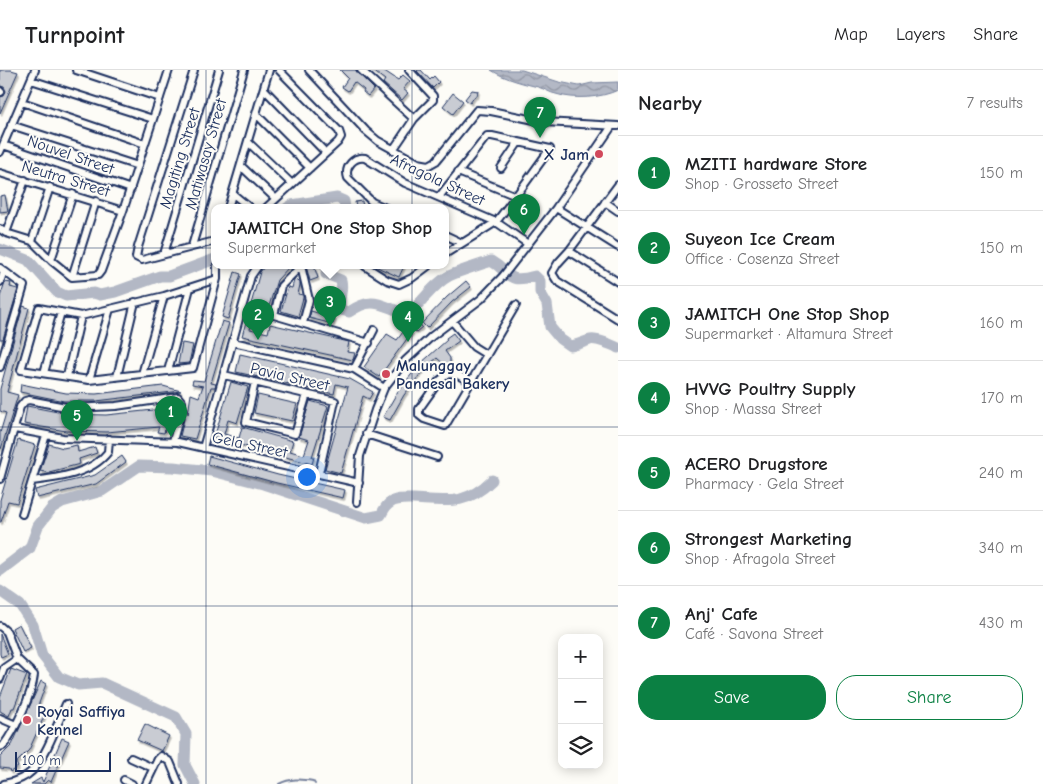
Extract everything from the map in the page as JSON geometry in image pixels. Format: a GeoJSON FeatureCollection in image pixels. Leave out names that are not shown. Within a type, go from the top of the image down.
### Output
{"type":"FeatureCollection","features":[{"type":"Feature","properties":{"kind":"street"},"geometry":{"type":"LineString","coordinates":[[0,152],[35,70]]}},
{"type":"Feature","properties":{"kind":"street"},"geometry":{"type":"LineString","coordinates":[[76,70],[160,98]]}},
{"type":"Feature","properties":{"kind":"street"},"geometry":{"type":"LineString","coordinates":[[0,229],[6,233],[32,241],[72,277],[98,275],[124,211],[169,70]]}},
{"type":"Feature","properties":{"kind":"street"},"geometry":{"type":"LineString","coordinates":[[194,70],[140,238],[136,257],[142,260],[211,242]]}},
{"type":"Feature","properties":{"kind":"street","name":"Magiting Street"},"geometry":{"type":"LineString","coordinates":[[164,254],[219,70]]}},
{"type":"Feature","properties":{"kind":"street","name":"Matiwasay Street"},"geometry":{"type":"LineString","coordinates":[[192,246],[244,70]]}},
{"type":"Feature","properties":{"kind":"street"},"geometry":{"type":"LineString","coordinates":[[229,204],[270,70]]}},
{"type":"Feature","properties":{"kind":"street"},"geometry":{"type":"LineString","coordinates":[[271,204],[338,142],[341,137],[339,131],[279,70]]}},
{"type":"Feature","properties":{"kind":"street"},"geometry":{"type":"LineString","coordinates":[[310,70],[366,132],[393,150],[418,163],[433,164],[477,110],[544,122],[615,126]]}},
{"type":"Feature","properties":{"kind":"street"},"geometry":{"type":"LineString","coordinates":[[361,70],[414,119]]}},
{"type":"Feature","properties":{"kind":"street"},"geometry":{"type":"LineString","coordinates":[[393,150],[414,119],[433,100],[433,96],[409,70]]}},
{"type":"Feature","properties":{"kind":"street"},"geometry":{"type":"LineString","coordinates":[[31,80],[153,119]]}},
{"type":"Feature","properties":{"kind":"street"},"geometry":{"type":"LineString","coordinates":[[264,89],[326,153]]}},
{"type":"Feature","properties":{"kind":"street"},"geometry":{"type":"LineString","coordinates":[[22,102],[145,144]]}},
{"type":"Feature","properties":{"kind":"street"},"geometry":{"type":"LineString","coordinates":[[256,114],[310,168]]}},
{"type":"Feature","properties":{"kind":"street"},"geometry":{"type":"LineString","coordinates":[[11,125],[138,166]]}},
{"type":"Feature","properties":{"kind":"street"},"geometry":{"type":"LineString","coordinates":[[357,502],[360,456],[366,434],[384,388],[405,361],[481,299],[503,276],[556,208],[615,126]]}},
{"type":"Feature","properties":{"kind":"street"},"geometry":{"type":"LineString","coordinates":[[439,197],[487,136],[550,149],[496,222],[449,251]]}},
{"type":"Feature","properties":{"kind":"street"},"geometry":{"type":"LineString","coordinates":[[248,142],[292,184]]}},
{"type":"Feature","properties":{"kind":"street"},"geometry":{"type":"LineString","coordinates":[[501,168],[518,143]]}},
{"type":"Feature","properties":{"kind":"street","name":"Nouvel Street"},"geometry":{"type":"LineString","coordinates":[[3,145],[131,189]]}},
{"type":"Feature","properties":{"kind":"street","name":"Afragola Street"},"geometry":{"type":"LineString","coordinates":[[371,204],[348,178],[346,173],[350,164],[360,157],[369,160],[405,183],[496,222],[528,244]]}},
{"type":"Feature","properties":{"kind":"street"},"geometry":{"type":"LineString","coordinates":[[241,166],[276,200]]}},
{"type":"Feature","properties":{"kind":"street"},"geometry":{"type":"LineString","coordinates":[[458,172],[516,196]]}},
{"type":"Feature","properties":{"kind":"street","name":"Neutra Street"},"geometry":{"type":"LineString","coordinates":[[0,173],[124,211]]}},
{"type":"Feature","properties":{"kind":"street"},"geometry":{"type":"LineString","coordinates":[[6,233],[25,180]]}},
{"type":"Feature","properties":{"kind":"street"},"geometry":{"type":"LineString","coordinates":[[618,185],[552,273],[557,281],[618,319]]}},
{"type":"Feature","properties":{"kind":"street"},"geometry":{"type":"LineString","coordinates":[[32,241],[50,187]]}},
{"type":"Feature","properties":{"kind":"street"},"geometry":{"type":"LineString","coordinates":[[51,260],[73,194]]}},
{"type":"Feature","properties":{"kind":"street"},"geometry":{"type":"LineString","coordinates":[[233,194],[245,204]]}},
{"type":"Feature","properties":{"kind":"street"},"geometry":{"type":"LineString","coordinates":[[72,277],[96,201]]}},
{"type":"Feature","properties":{"kind":"street"},"geometry":{"type":"LineString","coordinates":[[605,202],[618,210]]}},
{"type":"Feature","properties":{"kind":"street"},"geometry":{"type":"LineString","coordinates":[[556,208],[618,247]]}},
{"type":"Feature","properties":{"kind":"street"},"geometry":{"type":"LineString","coordinates":[[449,237],[462,243]]}},
{"type":"Feature","properties":{"kind":"street"},"geometry":{"type":"LineString","coordinates":[[569,251],[618,282]]}},
{"type":"Feature","properties":{"kind":"street"},"geometry":{"type":"LineString","coordinates":[[0,282],[2,269],[24,286],[3,344],[0,367]]}},
{"type":"Feature","properties":{"kind":"street"},"geometry":{"type":"LineString","coordinates":[[217,269],[217,279],[193,368],[89,380],[21,370],[39,308],[81,316],[164,296],[217,279]]}},
{"type":"Feature","properties":{"kind":"street"},"geometry":{"type":"LineString","coordinates":[[204,448],[251,276],[256,269]]}},
{"type":"Feature","properties":{"kind":"street"},"geometry":{"type":"LineString","coordinates":[[298,269],[281,286],[274,315],[369,342]]}},
{"type":"Feature","properties":{"kind":"street"},"geometry":{"type":"LineString","coordinates":[[302,269],[309,300],[304,323]]}},
{"type":"Feature","properties":{"kind":"street"},"geometry":{"type":"LineString","coordinates":[[370,269],[399,284],[412,278],[424,269]]}},
{"type":"Feature","properties":{"kind":"street"},"geometry":{"type":"LineString","coordinates":[[168,370],[190,288]]}},
{"type":"Feature","properties":{"kind":"street"},"geometry":{"type":"LineString","coordinates":[[142,374],[164,296]]}},
{"type":"Feature","properties":{"kind":"street"},"geometry":{"type":"LineString","coordinates":[[117,377],[135,302]]}},
{"type":"Feature","properties":{"kind":"street"},"geometry":{"type":"LineString","coordinates":[[471,382],[453,373],[448,374],[439,381],[419,409],[420,417],[445,426],[487,355],[516,305]]}},
{"type":"Feature","properties":{"kind":"street"},"geometry":{"type":"LineString","coordinates":[[89,380],[110,309]]}},
{"type":"Feature","properties":{"kind":"street"},"geometry":{"type":"LineString","coordinates":[[44,373],[61,312]]}},
{"type":"Feature","properties":{"kind":"street"},"geometry":{"type":"LineString","coordinates":[[67,376],[81,316]]}},
{"type":"Feature","properties":{"kind":"street"},"geometry":{"type":"LineString","coordinates":[[452,321],[474,347],[487,355]]}},
{"type":"Feature","properties":{"kind":"street"},"geometry":{"type":"LineString","coordinates":[[354,369],[374,330]]}},
{"type":"Feature","properties":{"kind":"street"},"geometry":{"type":"LineString","coordinates":[[233,342],[354,369],[384,388]]}},
{"type":"Feature","properties":{"kind":"street","name":"Pavia Street"},"geometry":{"type":"LineString","coordinates":[[224,375],[336,401],[319,473]]}},
{"type":"Feature","properties":{"kind":"street"},"geometry":{"type":"LineString","coordinates":[[255,382],[246,422],[295,434],[307,394]]}},
{"type":"Feature","properties":{"kind":"street"},"geometry":{"type":"LineString","coordinates":[[0,479],[20,407],[29,400],[71,408],[116,406],[178,397],[182,402],[173,442]]}},
{"type":"Feature","properties":{"kind":"street","name":"Gela Street"},"geometry":{"type":"LineString","coordinates":[[15,430],[63,438],[173,442],[359,483]]}},
{"type":"Feature","properties":{"kind":"street"},"geometry":{"type":"LineString","coordinates":[[366,434],[437,457]]}},
{"type":"Feature","properties":{"kind":"street"},"geometry":{"type":"LineString","coordinates":[[22,514],[46,435]]}},
{"type":"Feature","properties":{"kind":"street"},"geometry":{"type":"LineString","coordinates":[[32,481],[60,477],[92,466],[108,452],[109,439]]}},
{"type":"Feature","properties":{"kind":"street"},"geometry":{"type":"LineString","coordinates":[[0,626],[7,632],[17,659],[34,675],[33,685],[11,735],[3,746],[0,747]]}},
{"type":"Feature","properties":{"kind":"street"},"geometry":{"type":"LineString","coordinates":[[0,679],[4,668],[17,659]]}},
{"type":"Feature","properties":{"kind":"street"},"geometry":{"type":"LineString","coordinates":[[4,784],[31,772],[38,763],[66,704]]}},
{"type":"Feature","properties":{"kind":"street"},"geometry":{"type":"LineString","coordinates":[[0,718],[16,724]]}},
{"type":"Feature","properties":{"kind":"street"},"geometry":{"type":"LineString","coordinates":[[146,784],[161,756],[170,762],[176,782]]}},
{"type":"Feature","properties":{"kind":"street"},"geometry":{"type":"LineString","coordinates":[[131,758],[153,768]]}},
{"type":"Feature","properties":{"kind":"street"},"geometry":{"type":"LineString","coordinates":[[124,780],[132,784]]}},
{"type":"Feature","properties":{"kind":"water"},"geometry":{"type":"Polygon","coordinates":[[[491,70],[522,70],[559,82],[579,86],[592,83],[618,82],[618,90],[596,96],[563,96],[508,78],[491,70]]]}},
{"type":"Feature","properties":{"kind":"building"},"geometry":{"type":"Polygon","coordinates":[[[0,70],[18,72],[0,113],[0,97],[4,96],[6,91],[4,87],[0,86],[0,70]]]}},
{"type":"Feature","properties":{"kind":"building"},"geometry":{"type":"Polygon","coordinates":[[[340,70],[355,70],[374,89],[368,96],[354,82],[348,91],[342,87],[348,78],[340,70]]]}},
{"type":"Feature","properties":{"kind":"building"},"geometry":{"type":"Polygon","coordinates":[[[372,70],[383,70],[398,80],[403,75],[410,81],[403,89],[408,93],[402,100],[383,83],[385,80],[372,70]]]}},
{"type":"Feature","properties":{"kind":"building"},"geometry":{"type":"Polygon","coordinates":[[[418,70],[421,70],[430,80],[434,76],[439,82],[433,88],[418,70]]]}},
{"type":"Feature","properties":{"kind":"building"},"geometry":{"type":"Polygon","coordinates":[[[472,90],[478,91],[477,96],[470,103],[465,99],[472,90]]]}},
{"type":"Feature","properties":{"kind":"building"},"geometry":{"type":"Polygon","coordinates":[[[453,93],[463,101],[453,114],[443,106],[453,93]]]}},
{"type":"Feature","properties":{"kind":"building"},"geometry":{"type":"Polygon","coordinates":[[[5,195],[8,211],[0,212],[0,196],[5,195]]]}},
{"type":"Feature","properties":{"kind":"building"},"geometry":{"type":"Polygon","coordinates":[[[362,201],[362,204],[355,204],[355,202],[362,201]]]}},
{"type":"Feature","properties":{"kind":"building"},"geometry":{"type":"Polygon","coordinates":[[[262,269],[287,269],[277,280],[265,319],[255,316],[250,329],[268,333],[270,324],[349,342],[347,352],[355,353],[353,360],[242,336],[260,272],[262,269]]]}},
{"type":"Feature","properties":{"kind":"building"},"geometry":{"type":"Polygon","coordinates":[[[307,269],[315,269],[318,278],[310,281],[307,269]]]}},
{"type":"Feature","properties":{"kind":"building"},"geometry":{"type":"Polygon","coordinates":[[[382,269],[403,269],[399,277],[382,269]]]}},
{"type":"Feature","properties":{"kind":"building"},"geometry":{"type":"Polygon","coordinates":[[[235,272],[241,274],[228,319],[222,317],[235,272]]]}},
{"type":"Feature","properties":{"kind":"building"},"geometry":{"type":"Polygon","coordinates":[[[294,280],[300,282],[298,294],[303,295],[298,316],[281,311],[288,287],[292,288],[294,280]]]}},
{"type":"Feature","properties":{"kind":"building"},"geometry":{"type":"Polygon","coordinates":[[[466,281],[471,287],[452,302],[427,328],[422,323],[447,297],[466,281]]]}},
{"type":"Feature","properties":{"kind":"building"},"geometry":{"type":"Polygon","coordinates":[[[5,282],[11,283],[10,287],[18,289],[3,339],[0,339],[0,297],[5,282]]]}},
{"type":"Feature","properties":{"kind":"building"},"geometry":{"type":"Polygon","coordinates":[[[23,306],[29,308],[7,392],[18,395],[0,449],[0,433],[6,413],[0,411],[0,389],[23,306]]]}},
{"type":"Feature","properties":{"kind":"building"},"geometry":{"type":"Polygon","coordinates":[[[311,311],[335,318],[333,324],[309,318],[311,311]]]}},
{"type":"Feature","properties":{"kind":"building"},"geometry":{"type":"Polygon","coordinates":[[[222,321],[229,323],[211,383],[216,384],[215,387],[211,387],[195,439],[180,436],[187,407],[188,414],[191,394],[199,397],[203,386],[192,384],[193,380],[204,381],[222,321]]]}},
{"type":"Feature","properties":{"kind":"building"},"geometry":{"type":"Polygon","coordinates":[[[419,322],[422,327],[416,332],[412,327],[419,322]]]}},
{"type":"Feature","properties":{"kind":"building"},"geometry":{"type":"Polygon","coordinates":[[[406,328],[412,332],[379,377],[364,367],[387,334],[397,340],[406,328]]]}},
{"type":"Feature","properties":{"kind":"building"},"geometry":{"type":"Polygon","coordinates":[[[453,333],[459,341],[445,351],[450,358],[450,364],[447,367],[437,358],[425,368],[404,395],[390,420],[383,417],[398,391],[420,364],[453,333]]]}},
{"type":"Feature","properties":{"kind":"building"},"geometry":{"type":"Polygon","coordinates":[[[182,343],[193,345],[189,363],[178,364],[182,343]]]}},
{"type":"Feature","properties":{"kind":"building"},"geometry":{"type":"Polygon","coordinates":[[[240,354],[350,379],[373,392],[369,399],[363,396],[341,473],[325,469],[348,387],[336,384],[334,394],[236,372],[240,354]]]}},
{"type":"Feature","properties":{"kind":"building"},"geometry":{"type":"Polygon","coordinates":[[[231,382],[248,387],[237,423],[228,420],[224,434],[239,438],[242,427],[293,441],[290,451],[304,455],[309,440],[299,437],[310,401],[328,406],[312,457],[314,457],[312,464],[214,438],[231,382]]]}},
{"type":"Feature","properties":{"kind":"building"},"geometry":{"type":"Polygon","coordinates":[[[21,384],[66,393],[96,394],[163,386],[181,391],[96,401],[64,401],[20,392],[21,384]]]}},
{"type":"Feature","properties":{"kind":"building"},"geometry":{"type":"Polygon","coordinates":[[[258,395],[297,404],[292,421],[254,413],[258,395]]]}},
{"type":"Feature","properties":{"kind":"building"},"geometry":{"type":"Polygon","coordinates":[[[164,405],[171,407],[164,433],[157,432],[159,427],[107,432],[66,431],[24,424],[27,406],[68,414],[106,415],[163,409],[164,405]]]}},
{"type":"Feature","properties":{"kind":"building"},"geometry":{"type":"Polygon","coordinates":[[[18,440],[35,445],[17,503],[8,501],[0,522],[0,500],[18,440]]]}},
{"type":"Feature","properties":{"kind":"building"},"geometry":{"type":"Polygon","coordinates":[[[49,444],[63,448],[77,445],[78,452],[95,447],[97,453],[79,459],[80,464],[49,473],[40,471],[49,444]]]}},
{"type":"Feature","properties":{"kind":"building"},"geometry":{"type":"Polygon","coordinates":[[[122,456],[126,462],[96,484],[37,498],[35,490],[95,475],[122,456]]]}},
{"type":"Feature","properties":{"kind":"building"},"geometry":{"type":"Polygon","coordinates":[[[209,456],[278,475],[345,490],[343,498],[207,464],[209,456]]]}},
{"type":"Feature","properties":{"kind":"building"},"geometry":{"type":"Polygon","coordinates":[[[19,624],[31,648],[23,652],[12,628],[19,624]]]}},
{"type":"Feature","properties":{"kind":"building"},"geometry":{"type":"Polygon","coordinates":[[[0,634],[8,654],[1,657],[0,654],[0,634]]]}},
{"type":"Feature","properties":{"kind":"building"},"geometry":{"type":"Polygon","coordinates":[[[11,669],[27,675],[9,716],[0,711],[0,697],[11,669]]]}},
{"type":"Feature","properties":{"kind":"building"},"geometry":{"type":"Polygon","coordinates":[[[41,681],[46,684],[38,706],[47,710],[29,750],[16,763],[18,767],[10,772],[9,769],[0,768],[0,757],[12,745],[41,681]]]}},
{"type":"Feature","properties":{"kind":"building"},"geometry":{"type":"Polygon","coordinates":[[[145,724],[169,736],[162,751],[137,740],[145,724]]]}},
{"type":"Feature","properties":{"kind":"building"},"geometry":{"type":"Polygon","coordinates":[[[62,738],[69,741],[51,782],[48,780],[44,784],[31,784],[41,778],[43,782],[62,738]]]}},
{"type":"Feature","properties":{"kind":"waterway"},"geometry":{"type":"LineString","coordinates":[[298,204],[337,198],[344,201],[344,204]]}},
{"type":"Feature","properties":{"kind":"waterway"},"geometry":{"type":"LineString","coordinates":[[0,249],[28,260],[57,292],[66,296],[94,293],[100,295],[115,292],[160,276],[169,276],[211,260]]}},
{"type":"Feature","properties":{"kind":"waterway"},"geometry":{"type":"LineString","coordinates":[[327,269],[326,274],[341,280],[341,310],[349,312],[365,304],[372,303],[408,314],[443,279],[491,261],[513,278],[535,276],[540,281],[540,292],[547,304],[550,327],[560,339],[570,346],[592,340],[604,342],[618,348]]}},
{"type":"Feature","properties":{"kind":"waterway"},"geometry":{"type":"LineString","coordinates":[[0,571],[30,548],[38,526],[52,508],[62,502],[102,491],[139,466],[212,471],[263,484],[366,518],[381,515],[392,501],[413,499],[446,501],[465,498],[483,488],[492,480]]}},
{"type":"Feature","properties":{"kind":"waterway"},"geometry":{"type":"LineString","coordinates":[[0,591],[20,605],[33,625],[42,655],[59,677],[78,685],[102,683],[176,717],[186,734],[185,765],[195,784]]}},
{"type":"Feature","properties":{"kind":"waterway"},"geometry":{"type":"LineString","coordinates":[[279,784],[300,779],[313,781],[315,784]]}},
{"type":"Feature","properties":{"kind":"place","name":"Anj' Cafe"},"geometry":{"type":"Point","coordinates":[540,138]}},
{"type":"Feature","properties":{"kind":"place","name":"X Jam"},"geometry":{"type":"Point","coordinates":[599,154]}},
{"type":"Feature","properties":{"kind":"place","name":"Strongest Marketing"},"geometry":{"type":"Point","coordinates":[524,235]}},
{"type":"Feature","properties":{"kind":"place","name":"JAMITCH One Stop Shop"},"geometry":{"type":"Point","coordinates":[330,327]}},
{"type":"Feature","properties":{"kind":"place","name":"Suyeon Ice Cream"},"geometry":{"type":"Point","coordinates":[258,340]}},
{"type":"Feature","properties":{"kind":"place","name":"HVVG Poultry Supply"},"geometry":{"type":"Point","coordinates":[408,342]}},
{"type":"Feature","properties":{"kind":"place","name":"Malunggay Pandesal Bakery"},"geometry":{"type":"Point","coordinates":[386,374]}},
{"type":"Feature","properties":{"kind":"place","name":"MZITI hardware Store"},"geometry":{"type":"Point","coordinates":[171,437]}},
{"type":"Feature","properties":{"kind":"place","name":"ACERO Drugstore"},"geometry":{"type":"Point","coordinates":[77,441]}},
{"type":"Feature","properties":{"kind":"place","name":"Royal Saffiya Kennel"},"geometry":{"type":"Point","coordinates":[27,720]}}]}
